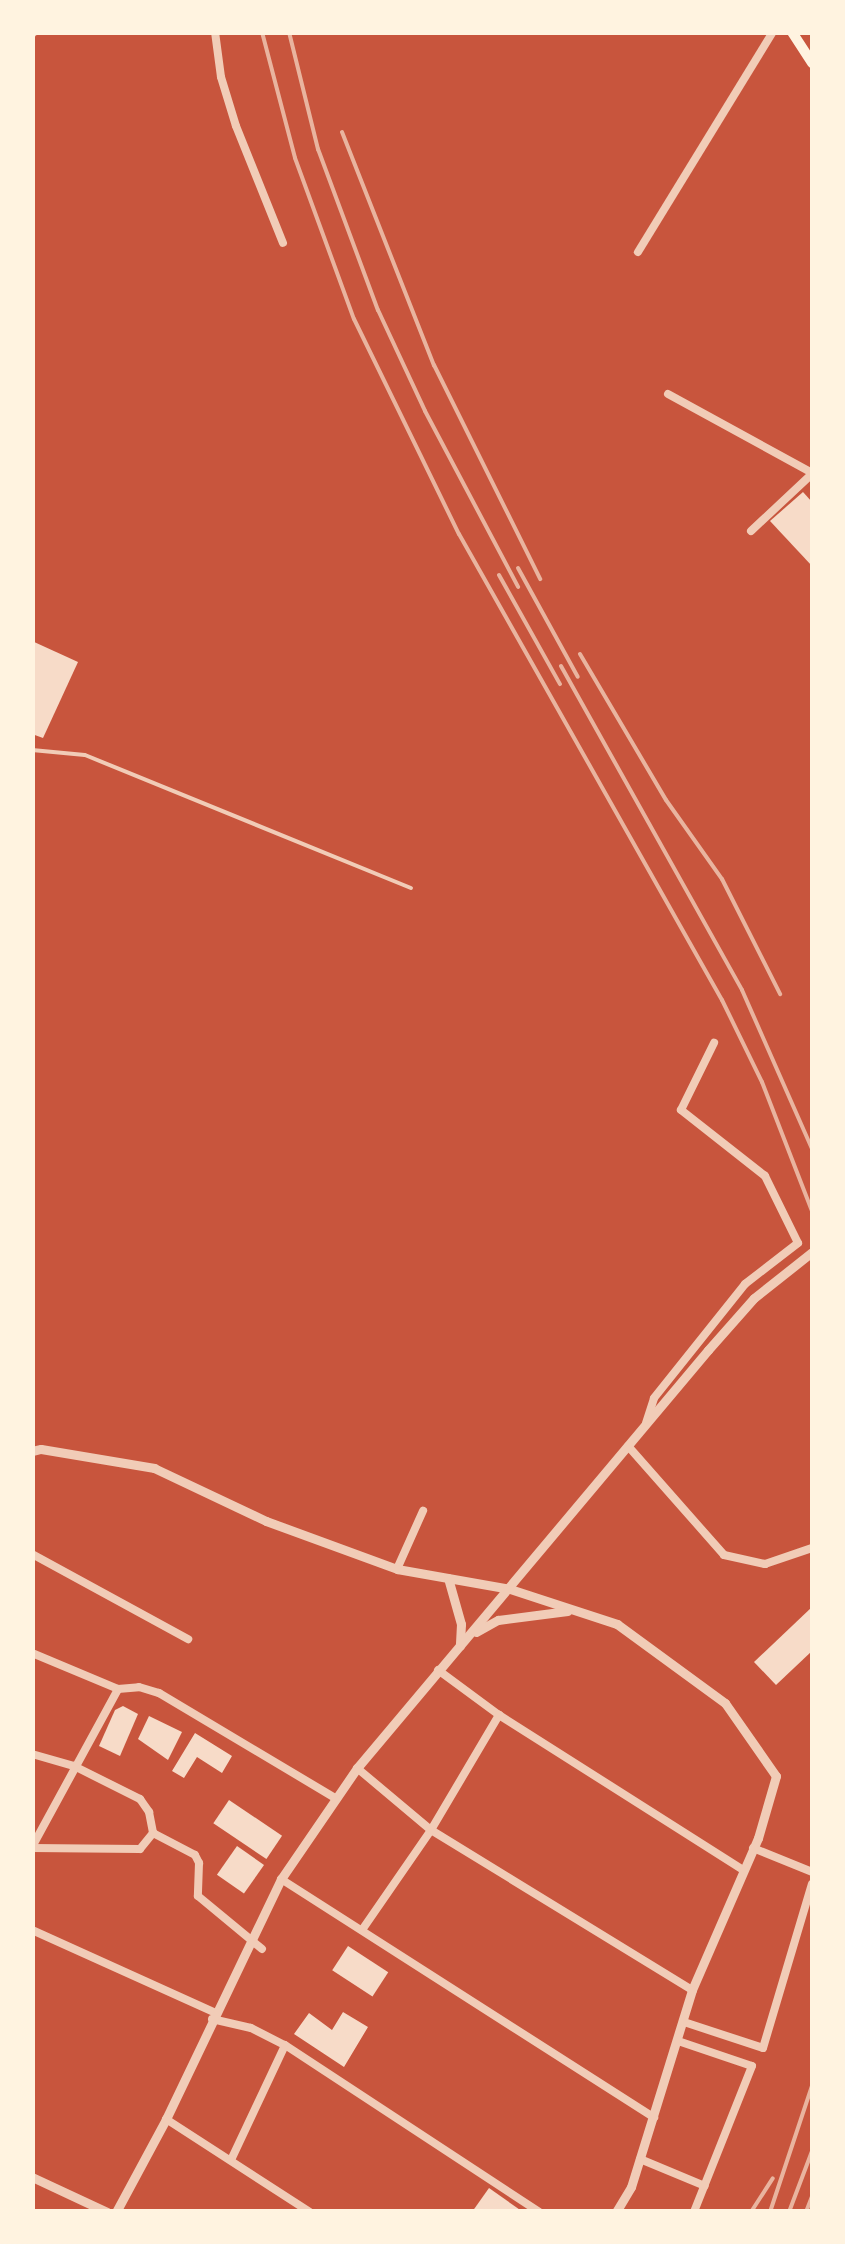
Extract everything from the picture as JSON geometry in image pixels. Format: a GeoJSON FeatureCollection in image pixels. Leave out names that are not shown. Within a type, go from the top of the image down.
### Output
{"type":"FeatureCollection","features":[{"type":"Feature","properties":{"kind":"main road"},"geometry":{"type":"LineString","coordinates":[[792,32],[812,63]]}},
{"type":"Feature","properties":{"kind":"street"},"geometry":{"type":"LineString","coordinates":[[215,32],[221,77],[236,126],[283,243]]}},
{"type":"Feature","properties":{"kind":"street"},"geometry":{"type":"LineString","coordinates":[[638,252],[774,32]]}},
{"type":"Feature","properties":{"kind":"street"},"geometry":{"type":"LineString","coordinates":[[668,394],[812,474],[750,531]]}},
{"type":"Feature","properties":{"kind":"street"},"geometry":{"type":"LineString","coordinates":[[646,1426],[654,1398],[710,1326],[745,1284],[798,1243],[765,1176],[681,1110],[714,1043]]}},
{"type":"Feature","properties":{"kind":"street"},"geometry":{"type":"LineString","coordinates":[[116,2212],[166,2119],[281,1878],[335,1798],[438,1670],[754,1298],[812,1252]]}},
{"type":"Feature","properties":{"kind":"street"},"geometry":{"type":"LineString","coordinates":[[628,1446],[724,1555],[765,1564],[812,1548]]}},
{"type":"Feature","properties":{"kind":"street"},"geometry":{"type":"LineString","coordinates":[[32,1451],[154,1468],[266,1521],[397,1569],[510,1589],[617,1624],[662,1652],[725,1703],[776,1776],[753,1848],[692,1990],[640,2159],[616,2212]]}},
{"type":"Feature","properties":{"kind":"street"},"geometry":{"type":"LineString","coordinates":[[397,1569],[424,1512]]}},
{"type":"Feature","properties":{"kind":"street"},"geometry":{"type":"LineString","coordinates":[[32,1554],[188,1640]]}},
{"type":"Feature","properties":{"kind":"street"},"geometry":{"type":"LineString","coordinates":[[448,1578],[461,1624],[460,1646]]}},
{"type":"Feature","properties":{"kind":"street"},"geometry":{"type":"LineString","coordinates":[[469,1635],[498,1620],[574,1610]]}},
{"type":"Feature","properties":{"kind":"street"},"geometry":{"type":"LineString","coordinates":[[32,1653],[118,1689],[139,1687],[159,1694],[335,1798]]}},
{"type":"Feature","properties":{"kind":"street"},"geometry":{"type":"LineString","coordinates":[[438,1670],[499,1715],[744,1870]]}},
{"type":"Feature","properties":{"kind":"street"},"geometry":{"type":"LineString","coordinates":[[118,1689],[32,1848],[140,1848],[153,1832]]}},
{"type":"Feature","properties":{"kind":"street"},"geometry":{"type":"LineString","coordinates":[[362,1930],[431,1830],[499,1715]]}},
{"type":"Feature","properties":{"kind":"street"},"geometry":{"type":"LineString","coordinates":[[32,1754],[74,1766],[140,1798],[149,1812],[153,1832],[195,1855],[200,1864],[198,1896],[262,1949]]}},
{"type":"Feature","properties":{"kind":"street"},"geometry":{"type":"LineString","coordinates":[[357,1768],[431,1830],[692,1990]]}},
{"type":"Feature","properties":{"kind":"street"},"geometry":{"type":"LineString","coordinates":[[753,1848],[812,1872]]}},
{"type":"Feature","properties":{"kind":"street"},"geometry":{"type":"LineString","coordinates":[[281,1878],[654,2118]]}},
{"type":"Feature","properties":{"kind":"street"},"geometry":{"type":"LineString","coordinates":[[684,2022],[763,2048],[812,1884]]}},
{"type":"Feature","properties":{"kind":"street"},"geometry":{"type":"LineString","coordinates":[[32,1930],[285,2045],[539,2212]]}},
{"type":"Feature","properties":{"kind":"street"},"geometry":{"type":"LineString","coordinates":[[678,2041],[752,2066],[694,2212]]}},
{"type":"Feature","properties":{"kind":"street"},"geometry":{"type":"LineString","coordinates":[[230,2160],[285,2045]]}},
{"type":"Feature","properties":{"kind":"street"},"geometry":{"type":"LineString","coordinates":[[166,2119],[310,2212]]}},
{"type":"Feature","properties":{"kind":"street"},"geometry":{"type":"LineString","coordinates":[[640,2159],[704,2186]]}},
{"type":"Feature","properties":{"kind":"street"},"geometry":{"type":"LineString","coordinates":[[32,2178],[107,2212]]}},
{"type":"Feature","properties":{"kind":"street"},"geometry":{"type":"LineString","coordinates":[[289,2212],[295,2203]]}},
{"type":"Feature","properties":{"kind":"lane"},"geometry":{"type":"LineString","coordinates":[[32,750],[86,755],[411,888]]}},
{"type":"Feature","properties":{"kind":"building"},"geometry":{"type":"Polygon","coordinates":[[[803,492],[812,502],[812,566],[770,521],[803,492]]]}},
{"type":"Feature","properties":{"kind":"building"},"geometry":{"type":"Polygon","coordinates":[[[32,641],[78,662],[43,738],[32,734],[32,641]]]}},
{"type":"Feature","properties":{"kind":"building"},"geometry":{"type":"Polygon","coordinates":[[[812,1607],[812,1651],[776,1685],[754,1662],[812,1607]]]}},
{"type":"Feature","properties":{"kind":"building"},"geometry":{"type":"Polygon","coordinates":[[[123,1706],[138,1714],[120,1756],[99,1746],[115,1710],[123,1706]]]}},
{"type":"Feature","properties":{"kind":"building"},"geometry":{"type":"Polygon","coordinates":[[[149,1716],[182,1732],[168,1760],[138,1739],[149,1716]]]}},
{"type":"Feature","properties":{"kind":"building"},"geometry":{"type":"Polygon","coordinates":[[[195,1733],[232,1756],[222,1773],[197,1757],[184,1778],[172,1771],[195,1733]]]}},
{"type":"Feature","properties":{"kind":"building"},"geometry":{"type":"Polygon","coordinates":[[[229,1800],[282,1836],[266,1859],[213,1823],[229,1800]]]}},
{"type":"Feature","properties":{"kind":"building"},"geometry":{"type":"Polygon","coordinates":[[[237,1846],[264,1865],[244,1894],[217,1875],[237,1846]]]}},
{"type":"Feature","properties":{"kind":"building"},"geometry":{"type":"Polygon","coordinates":[[[348,1946],[388,1972],[372,1996],[332,1970],[348,1946]]]}},
{"type":"Feature","properties":{"kind":"building"},"geometry":{"type":"Polygon","coordinates":[[[343,2012],[368,2027],[344,2067],[294,2034],[309,2013],[332,2030],[343,2012]]]}},
{"type":"Feature","properties":{"kind":"building"},"geometry":{"type":"Polygon","coordinates":[[[489,2188],[523,2212],[472,2212],[489,2188]]]}},
{"type":"Feature","properties":{"kind":"railway"},"geometry":{"type":"LineString","coordinates":[[262,32],[295,158],[354,319],[459,534],[722,1000],[762,1082],[812,1211]]}},
{"type":"Feature","properties":{"kind":"railway"},"geometry":{"type":"LineString","coordinates":[[289,32],[318,149],[378,310],[425,411],[518,587]]}},
{"type":"Feature","properties":{"kind":"railway"},"geometry":{"type":"LineString","coordinates":[[342,132],[434,365],[540,579]]}},
{"type":"Feature","properties":{"kind":"railway"},"geometry":{"type":"LineString","coordinates":[[518,568],[578,677]]}},
{"type":"Feature","properties":{"kind":"railway"},"geometry":{"type":"LineString","coordinates":[[499,575],[560,684]]}},
{"type":"Feature","properties":{"kind":"railway"},"geometry":{"type":"LineString","coordinates":[[580,654],[666,800],[722,879],[780,994]]}},
{"type":"Feature","properties":{"kind":"railway"},"geometry":{"type":"LineString","coordinates":[[561,666],[742,990],[812,1149]]}},
{"type":"Feature","properties":{"kind":"railway"},"geometry":{"type":"LineString","coordinates":[[770,2212],[812,2086]]}},
{"type":"Feature","properties":{"kind":"railway"},"geometry":{"type":"LineString","coordinates":[[789,2212],[812,2151]]}},
{"type":"Feature","properties":{"kind":"railway"},"geometry":{"type":"LineString","coordinates":[[751,2212],[773,2178]]}},
{"type":"Feature","properties":{"kind":"railway"},"geometry":{"type":"LineString","coordinates":[[806,2212],[812,2196]]}}]}
